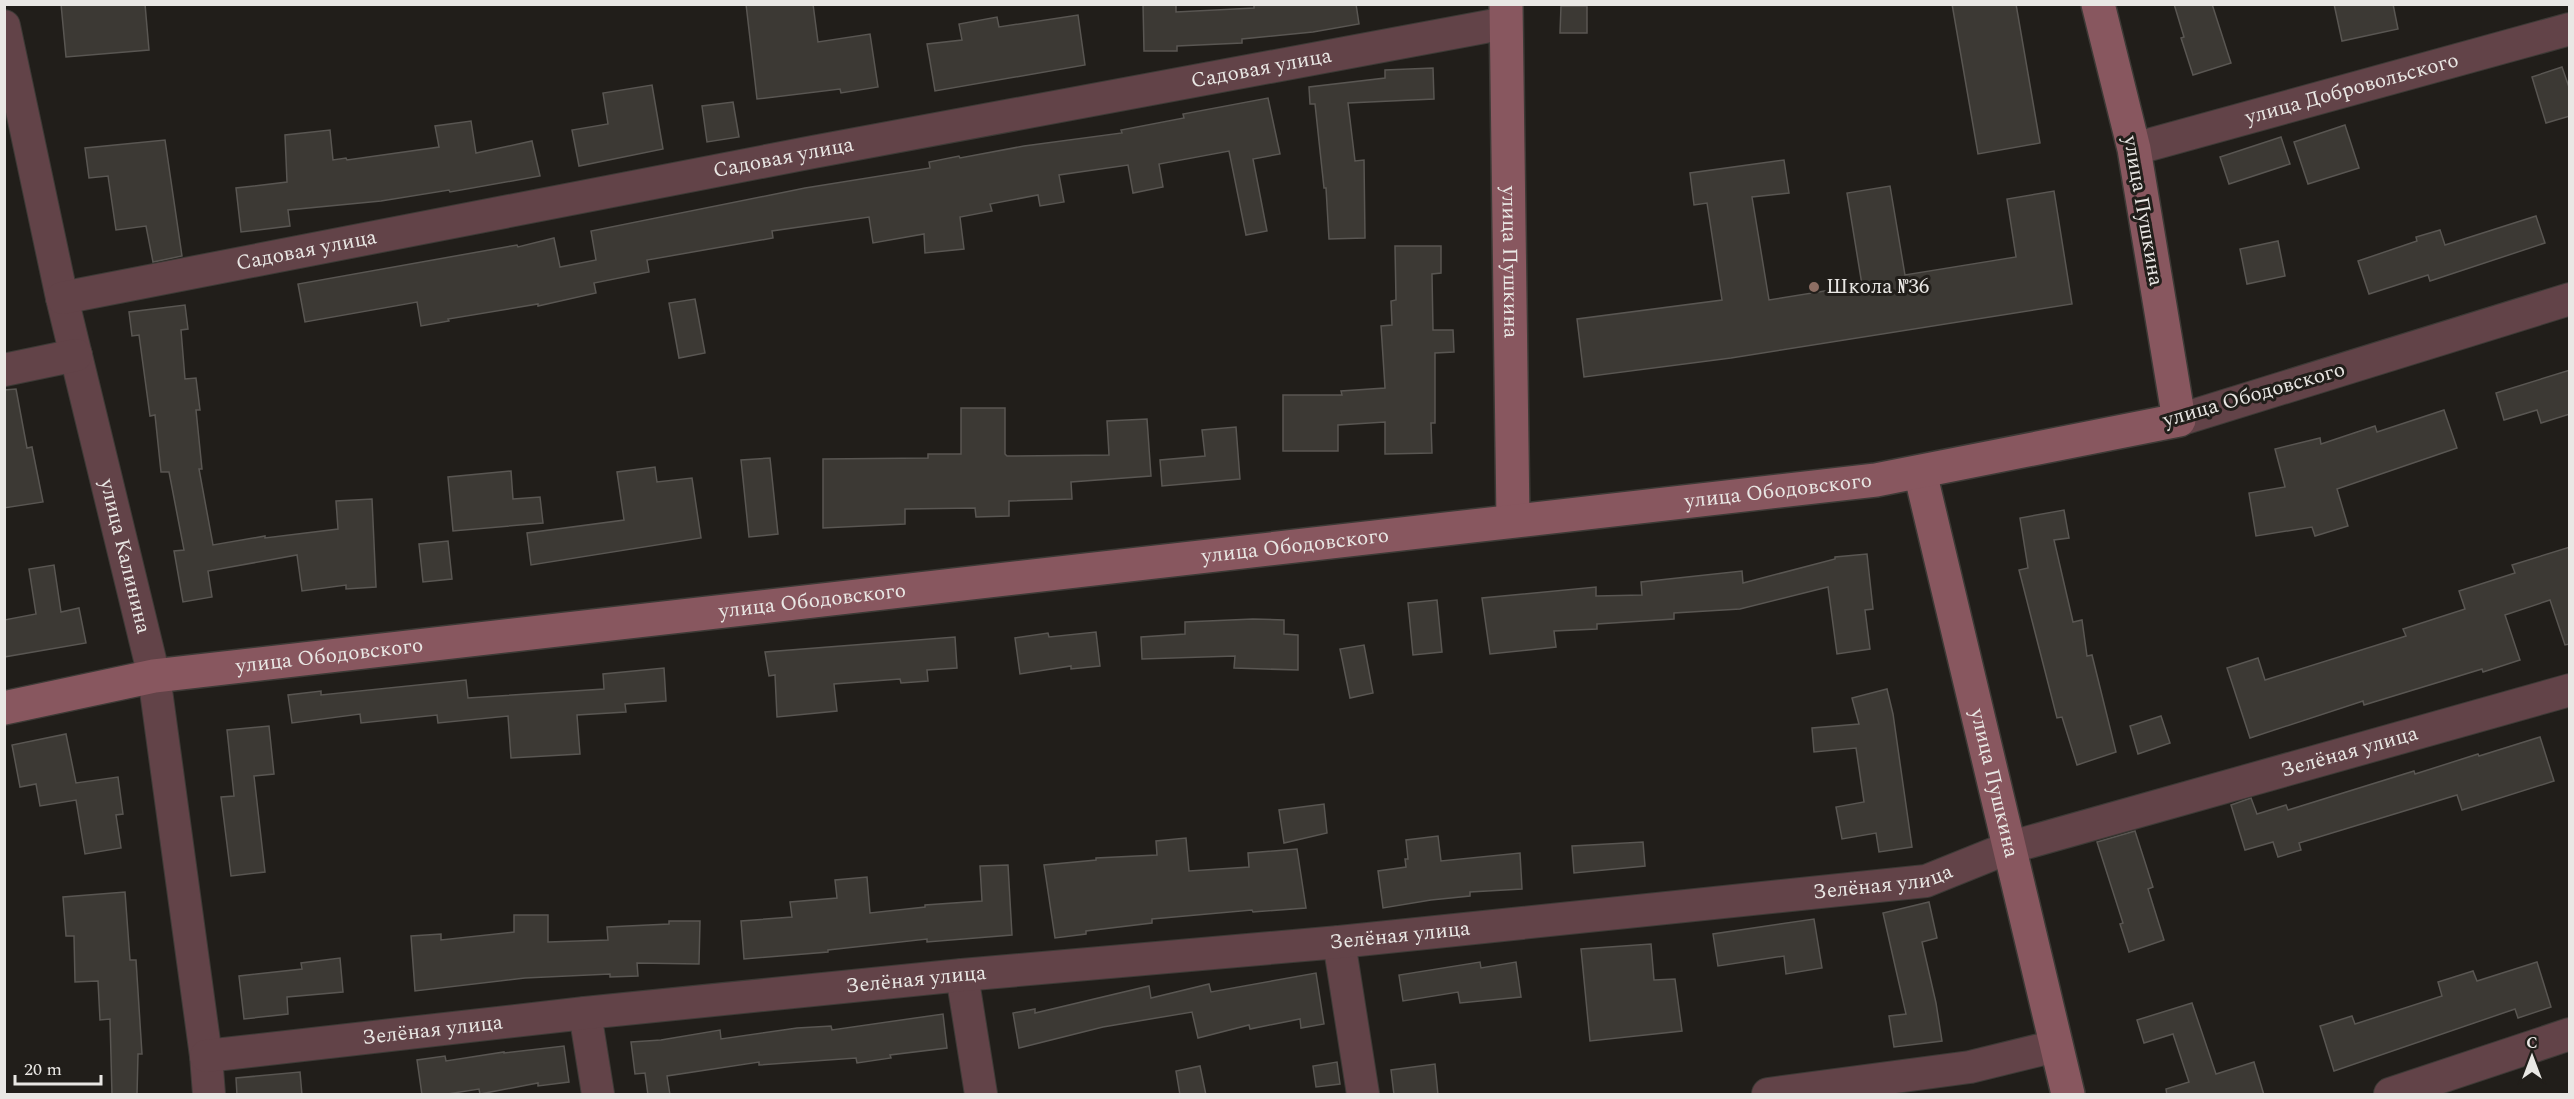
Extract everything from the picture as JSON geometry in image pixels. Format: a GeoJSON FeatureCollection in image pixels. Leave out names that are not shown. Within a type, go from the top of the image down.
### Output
{"type":"FeatureCollection","features":[{"type":"Feature","properties":{"kind":"street","name":"улица Пушкина"},"geometry":{"type":"LineString","coordinates":[[2098,4],[2134,149],[2179,420]]}},
{"type":"Feature","properties":{"kind":"street","name":"улица Пушкина"},"geometry":{"type":"LineString","coordinates":[[1506,14],[1513,520]]}},
{"type":"Feature","properties":{"kind":"street","name":"Садовая улица"},"geometry":{"type":"LineString","coordinates":[[62,298],[825,150],[1506,14]]}},
{"type":"Feature","properties":{"kind":"street","name":"улица Калинина"},"geometry":{"type":"LineString","coordinates":[[4,26],[62,298],[154,676],[206,1056],[209,1095]]}},
{"type":"Feature","properties":{"kind":"street","name":"улица Добровольского"},"geometry":{"type":"LineString","coordinates":[[2134,149],[2570,29]]}},
{"type":"Feature","properties":{"kind":"street","name":"улица Ободовского"},"geometry":{"type":"LineString","coordinates":[[4,708],[154,676],[1876,480],[2179,420],[2570,299]]}},
{"type":"Feature","properties":{"kind":"street"},"geometry":{"type":"LineString","coordinates":[[4,370],[76,355]]}},
{"type":"Feature","properties":{"kind":"street","name":"улица Пушкина"},"geometry":{"type":"LineString","coordinates":[[1920,472],[2067,1095]]}},
{"type":"Feature","properties":{"kind":"street","name":"Зелёная улица"},"geometry":{"type":"LineString","coordinates":[[206,1056],[585,1013],[962,975],[1339,942],[1926,881],[2007,848],[2570,690]]}},
{"type":"Feature","properties":{"kind":"street"},"geometry":{"type":"LineString","coordinates":[[1339,942],[1363,1095]]}},
{"type":"Feature","properties":{"kind":"street"},"geometry":{"type":"LineString","coordinates":[[962,975],[981,1095]]}},
{"type":"Feature","properties":{"kind":"street"},"geometry":{"type":"LineString","coordinates":[[585,1013],[598,1095]]}},
{"type":"Feature","properties":{"kind":"street"},"geometry":{"type":"LineString","coordinates":[[2390,1095],[2570,1034]]}},
{"type":"Feature","properties":{"kind":"street"},"geometry":{"type":"LineString","coordinates":[[1768,1095],[1970,1067],[2056,1046]]}},
{"type":"Feature","properties":{"kind":"building"},"geometry":{"type":"Polygon","coordinates":[[[61,4],[145,4],[149,50],[66,57],[61,4]]]}},
{"type":"Feature","properties":{"kind":"building"},"geometry":{"type":"Polygon","coordinates":[[[746,4],[813,4],[818,42],[870,34],[878,87],[841,93],[840,89],[757,99],[746,4]]]}},
{"type":"Feature","properties":{"kind":"building"},"geometry":{"type":"Polygon","coordinates":[[[1143,4],[1176,4],[1176,12],[1254,8],[1254,4],[1356,4],[1359,24],[1313,32],[1242,39],[1242,43],[1177,46],[1177,51],[1144,51],[1143,4]]]}},
{"type":"Feature","properties":{"kind":"building"},"geometry":{"type":"Polygon","coordinates":[[[1952,4],[2016,4],[2040,143],[1978,154],[1952,4]]]}},
{"type":"Feature","properties":{"kind":"building"},"geometry":{"type":"Polygon","coordinates":[[[2174,4],[2212,4],[2231,63],[2193,75],[2181,38],[2184,37],[2174,4]]]}},
{"type":"Feature","properties":{"kind":"building"},"geometry":{"type":"Polygon","coordinates":[[[2334,4],[2393,4],[2398,29],[2342,41],[2334,4]]]}},
{"type":"Feature","properties":{"kind":"building"},"geometry":{"type":"Polygon","coordinates":[[[1561,6],[1587,6],[1587,33],[1560,33],[1561,6]]]}},
{"type":"Feature","properties":{"kind":"building"},"geometry":{"type":"Polygon","coordinates":[[[1078,15],[1085,65],[935,91],[927,44],[962,40],[959,24],[997,17],[999,27],[1078,15]]]}},
{"type":"Feature","properties":{"kind":"building"},"geometry":{"type":"Polygon","coordinates":[[[2562,67],[2570,90],[2570,116],[2546,123],[2532,77],[2562,67]]]}},
{"type":"Feature","properties":{"kind":"building"},"geometry":{"type":"Polygon","coordinates":[[[1433,68],[1434,99],[1348,103],[1355,161],[1364,160],[1365,238],[1329,239],[1326,188],[1324,188],[1315,104],[1310,104],[1309,87],[1385,78],[1385,70],[1433,68]]]}},
{"type":"Feature","properties":{"kind":"building"},"geometry":{"type":"Polygon","coordinates":[[[652,85],[663,149],[579,166],[572,130],[608,124],[603,93],[652,85]]]}},
{"type":"Feature","properties":{"kind":"building"},"geometry":{"type":"Polygon","coordinates":[[[1268,98],[1280,154],[1253,159],[1267,231],[1246,235],[1229,151],[1159,164],[1163,187],[1133,193],[1128,165],[1059,175],[1064,202],[1040,206],[1038,195],[990,204],[992,211],[960,217],[964,249],[925,253],[924,234],[873,243],[869,217],[772,231],[773,238],[647,260],[649,272],[594,283],[596,293],[538,306],[538,304],[448,319],[449,321],[421,326],[417,302],[305,322],[298,284],[517,245],[518,247],[554,238],[560,267],[596,260],[591,231],[805,188],[930,168],[929,162],[959,156],[960,158],[1024,146],[1122,133],[1121,130],[1184,118],[1183,114],[1268,98]]]}},
{"type":"Feature","properties":{"kind":"building"},"geometry":{"type":"Polygon","coordinates":[[[733,102],[739,137],[707,142],[702,106],[733,102]]]}},
{"type":"Feature","properties":{"kind":"building"},"geometry":{"type":"Polygon","coordinates":[[[471,121],[476,153],[532,141],[540,176],[450,192],[449,190],[381,201],[288,210],[290,226],[241,232],[236,188],[287,182],[285,135],[330,130],[333,160],[346,158],[347,160],[439,147],[435,126],[471,121]]]}},
{"type":"Feature","properties":{"kind":"building"},"geometry":{"type":"Polygon","coordinates":[[[2345,125],[2359,168],[2308,184],[2294,142],[2345,125]]]}},
{"type":"Feature","properties":{"kind":"building"},"geometry":{"type":"Polygon","coordinates":[[[2281,137],[2290,164],[2229,184],[2220,157],[2281,137]]]}},
{"type":"Feature","properties":{"kind":"building"},"geometry":{"type":"Polygon","coordinates":[[[165,140],[182,256],[153,262],[146,226],[116,230],[108,176],[89,178],[85,148],[165,140]]]}},
{"type":"Feature","properties":{"kind":"building"},"geometry":{"type":"Polygon","coordinates":[[[1784,160],[1789,193],[1752,197],[1769,300],[1862,285],[1847,193],[1890,186],[1905,275],[2016,257],[2007,199],[2054,191],[2072,304],[1731,358],[1584,377],[1577,319],[1722,300],[1707,203],[1694,205],[1690,173],[1784,160]]]}},
{"type":"Feature","properties":{"kind":"building"},"geometry":{"type":"Polygon","coordinates":[[[2536,216],[2545,243],[2430,281],[2428,275],[2369,294],[2358,261],[2417,241],[2416,237],[2440,230],[2445,245],[2536,216]]]}},
{"type":"Feature","properties":{"kind":"building"},"geometry":{"type":"Polygon","coordinates":[[[2278,241],[2285,276],[2247,284],[2240,249],[2278,241]]]}},
{"type":"Feature","properties":{"kind":"building"},"geometry":{"type":"Polygon","coordinates":[[[1395,246],[1441,246],[1441,273],[1432,274],[1433,330],[1453,330],[1454,352],[1435,353],[1435,423],[1431,423],[1432,453],[1385,454],[1385,422],[1338,425],[1338,451],[1283,451],[1283,395],[1342,395],[1341,391],[1385,388],[1381,326],[1392,325],[1391,301],[1396,300],[1395,246]]]}},
{"type":"Feature","properties":{"kind":"building"},"geometry":{"type":"Polygon","coordinates":[[[695,299],[705,353],[679,358],[669,303],[695,299]]]}},
{"type":"Feature","properties":{"kind":"building"},"geometry":{"type":"Polygon","coordinates":[[[185,305],[188,329],[181,330],[185,379],[196,378],[200,410],[196,410],[202,469],[199,469],[213,545],[265,536],[265,538],[338,529],[336,501],[372,499],[376,587],[346,589],[346,585],[302,591],[297,555],[208,571],[212,597],[183,602],[174,551],[184,550],[169,472],[161,472],[155,415],[150,416],[139,335],[132,336],[129,312],[185,305]]]}},
{"type":"Feature","properties":{"kind":"building"},"geometry":{"type":"Polygon","coordinates":[[[2570,370],[2570,414],[2541,423],[2537,410],[2504,420],[2496,393],[2570,370]]]}},
{"type":"Feature","properties":{"kind":"building"},"geometry":{"type":"Polygon","coordinates":[[[16,389],[27,448],[32,447],[43,502],[4,508],[4,390],[16,389]]]}},
{"type":"Feature","properties":{"kind":"building"},"geometry":{"type":"Polygon","coordinates":[[[961,408],[1005,408],[1005,454],[1007,456],[1109,455],[1107,421],[1147,419],[1151,476],[1071,482],[1072,499],[1009,501],[1009,516],[976,517],[975,508],[905,509],[905,524],[823,528],[823,459],[928,458],[928,454],[961,454],[961,408]]]}},
{"type":"Feature","properties":{"kind":"building"},"geometry":{"type":"Polygon","coordinates":[[[2444,410],[2457,448],[2337,489],[2348,526],[2315,536],[2312,527],[2256,536],[2249,493],[2285,487],[2275,449],[2320,438],[2321,444],[2375,426],[2377,432],[2444,410]]]}},
{"type":"Feature","properties":{"kind":"building"},"geometry":{"type":"Polygon","coordinates":[[[1236,427],[1240,479],[1162,486],[1160,460],[1205,456],[1202,430],[1236,427]]]}},
{"type":"Feature","properties":{"kind":"building"},"geometry":{"type":"Polygon","coordinates":[[[770,458],[778,534],[749,537],[741,460],[770,458]]]}},
{"type":"Feature","properties":{"kind":"building"},"geometry":{"type":"Polygon","coordinates":[[[655,467],[657,482],[692,478],[701,538],[531,565],[527,533],[624,520],[617,472],[655,467]]]}},
{"type":"Feature","properties":{"kind":"building"},"geometry":{"type":"Polygon","coordinates":[[[511,471],[513,499],[540,497],[543,523],[453,531],[448,477],[511,471]]]}},
{"type":"Feature","properties":{"kind":"building"},"geometry":{"type":"Polygon","coordinates":[[[2064,510],[2069,538],[2054,540],[2073,622],[2082,620],[2087,656],[2092,655],[2116,752],[2077,765],[2062,717],[2057,718],[2019,570],[2028,568],[2020,518],[2064,510]]]}},
{"type":"Feature","properties":{"kind":"building"},"geometry":{"type":"Polygon","coordinates":[[[448,541],[452,579],[423,582],[419,544],[448,541]]]}},
{"type":"Feature","properties":{"kind":"building"},"geometry":{"type":"Polygon","coordinates":[[[2570,547],[2570,644],[2565,645],[2550,600],[2505,615],[2520,660],[2483,672],[2482,669],[2364,705],[2363,701],[2250,738],[2227,668],[2258,658],[2265,680],[2406,636],[2403,629],[2465,609],[2459,591],[2515,573],[2512,565],[2570,547]]]}},
{"type":"Feature","properties":{"kind":"building"},"geometry":{"type":"Polygon","coordinates":[[[1867,554],[1873,609],[1865,610],[1870,649],[1837,654],[1828,587],[1740,609],[1674,613],[1674,619],[1597,624],[1597,629],[1554,631],[1556,647],[1490,654],[1482,598],[1596,587],[1596,596],[1642,595],[1641,582],[1742,571],[1743,583],[1835,559],[1835,557],[1867,554]]]}},
{"type":"Feature","properties":{"kind":"building"},"geometry":{"type":"Polygon","coordinates":[[[54,565],[61,612],[79,608],[86,643],[4,657],[4,620],[36,614],[29,569],[54,565]]]}},
{"type":"Feature","properties":{"kind":"building"},"geometry":{"type":"Polygon","coordinates":[[[1437,600],[1442,652],[1413,655],[1408,603],[1437,600]]]}},
{"type":"Feature","properties":{"kind":"building"},"geometry":{"type":"Polygon","coordinates":[[[1284,620],[1284,634],[1298,635],[1298,670],[1234,668],[1235,656],[1142,659],[1141,637],[1185,634],[1185,622],[1284,620]]]}},
{"type":"Feature","properties":{"kind":"building"},"geometry":{"type":"Polygon","coordinates":[[[1096,632],[1100,666],[1071,669],[1071,666],[1020,674],[1015,638],[1048,633],[1049,637],[1096,632]]]}},
{"type":"Feature","properties":{"kind":"building"},"geometry":{"type":"Polygon","coordinates":[[[955,637],[957,668],[927,670],[928,681],[901,683],[900,679],[834,684],[837,711],[777,717],[775,675],[769,676],[765,652],[955,637]]]}},
{"type":"Feature","properties":{"kind":"building"},"geometry":{"type":"Polygon","coordinates":[[[1364,645],[1373,693],[1350,698],[1340,649],[1364,645]]]}},
{"type":"Feature","properties":{"kind":"building"},"geometry":{"type":"Polygon","coordinates":[[[664,668],[666,701],[625,704],[626,712],[577,715],[580,754],[511,758],[508,716],[438,723],[437,715],[361,723],[360,714],[292,723],[288,695],[321,691],[321,695],[466,680],[468,698],[604,689],[603,674],[664,668]]]}},
{"type":"Feature","properties":{"kind":"building"},"geometry":{"type":"Polygon","coordinates":[[[1887,689],[1893,714],[1912,847],[1879,852],[1876,833],[1842,839],[1836,807],[1864,802],[1856,748],[1814,752],[1812,728],[1859,724],[1852,698],[1887,689]]]}},
{"type":"Feature","properties":{"kind":"building"},"geometry":{"type":"Polygon","coordinates":[[[2161,716],[2170,743],[2138,754],[2130,726],[2161,716]]]}},
{"type":"Feature","properties":{"kind":"building"},"geometry":{"type":"Polygon","coordinates":[[[269,726],[274,774],[254,776],[265,872],[231,876],[221,797],[234,796],[227,730],[269,726]]]}},
{"type":"Feature","properties":{"kind":"building"},"geometry":{"type":"Polygon","coordinates":[[[66,734],[76,783],[118,777],[123,814],[116,815],[121,848],[85,854],[76,800],[40,806],[36,784],[20,787],[12,745],[66,734]]]}},
{"type":"Feature","properties":{"kind":"building"},"geometry":{"type":"Polygon","coordinates":[[[2540,737],[2554,781],[2462,810],[2457,795],[2299,843],[2301,850],[2278,857],[2273,842],[2245,850],[2231,805],[2251,798],[2257,814],[2286,805],[2288,810],[2414,771],[2415,774],[2540,737]]]}},
{"type":"Feature","properties":{"kind":"building"},"geometry":{"type":"Polygon","coordinates":[[[1324,804],[1327,833],[1284,843],[1279,810],[1324,804]]]}},
{"type":"Feature","properties":{"kind":"building"},"geometry":{"type":"Polygon","coordinates":[[[2135,831],[2153,887],[2148,889],[2164,940],[2129,952],[2120,924],[2123,923],[2097,842],[2135,831]]]}},
{"type":"Feature","properties":{"kind":"building"},"geometry":{"type":"Polygon","coordinates":[[[1438,836],[1441,861],[1520,853],[1522,889],[1470,892],[1470,896],[1383,908],[1378,871],[1406,867],[1405,859],[1408,859],[1406,840],[1438,836]]]}},
{"type":"Feature","properties":{"kind":"building"},"geometry":{"type":"Polygon","coordinates":[[[1186,838],[1189,871],[1249,867],[1248,853],[1297,849],[1306,908],[1253,912],[1252,910],[1152,919],[1152,923],[1086,931],[1086,934],[1055,938],[1044,865],[1096,860],[1096,858],[1157,855],[1156,841],[1186,838]]]}},
{"type":"Feature","properties":{"kind":"building"},"geometry":{"type":"Polygon","coordinates":[[[1643,842],[1645,866],[1574,873],[1572,846],[1643,842]]]}},
{"type":"Feature","properties":{"kind":"building"},"geometry":{"type":"Polygon","coordinates":[[[1008,865],[1012,935],[927,942],[927,939],[828,950],[828,952],[744,959],[741,921],[792,917],[790,902],[837,898],[835,880],[867,877],[870,913],[925,907],[925,905],[982,901],[980,866],[1008,865]]]}},
{"type":"Feature","properties":{"kind":"building"},"geometry":{"type":"Polygon","coordinates":[[[125,892],[130,960],[136,960],[142,1054],[138,1054],[137,1095],[112,1095],[110,1019],[100,1020],[98,981],[75,982],[74,936],[66,936],[63,897],[125,892]]]}},
{"type":"Feature","properties":{"kind":"building"},"geometry":{"type":"Polygon","coordinates":[[[1929,902],[1937,938],[1922,942],[1942,1041],[1894,1047],[1889,1016],[1906,1014],[1883,913],[1929,902]]]}},
{"type":"Feature","properties":{"kind":"building"},"geometry":{"type":"Polygon","coordinates":[[[514,915],[548,915],[548,942],[608,940],[607,927],[669,924],[669,921],[700,921],[699,964],[637,963],[638,976],[610,977],[610,974],[525,978],[415,991],[411,936],[441,934],[441,940],[514,932],[514,915]]]}},
{"type":"Feature","properties":{"kind":"building"},"geometry":{"type":"Polygon","coordinates":[[[1814,919],[1822,968],[1786,974],[1784,956],[1718,966],[1713,934],[1814,919]]]}},
{"type":"Feature","properties":{"kind":"building"},"geometry":{"type":"Polygon","coordinates":[[[1651,944],[1654,980],[1675,979],[1682,1031],[1590,1041],[1581,949],[1651,944]]]}},
{"type":"Feature","properties":{"kind":"building"},"geometry":{"type":"Polygon","coordinates":[[[340,958],[343,992],[287,997],[288,1014],[244,1019],[239,976],[302,969],[301,963],[340,958]]]}},
{"type":"Feature","properties":{"kind":"building"},"geometry":{"type":"Polygon","coordinates":[[[1480,962],[1481,968],[1516,962],[1521,997],[1460,1003],[1458,992],[1403,1001],[1399,975],[1480,962]]]}},
{"type":"Feature","properties":{"kind":"building"},"geometry":{"type":"Polygon","coordinates":[[[2537,962],[2551,1007],[2518,1018],[2515,1009],[2334,1071],[2320,1026],[2352,1016],[2355,1024],[2442,996],[2438,982],[2473,971],[2477,981],[2537,962]]]}},
{"type":"Feature","properties":{"kind":"building"},"geometry":{"type":"Polygon","coordinates":[[[1316,973],[1324,1024],[1301,1028],[1300,1019],[1250,1029],[1249,1025],[1198,1038],[1192,1012],[1103,1027],[1019,1048],[1013,1013],[1035,1009],[1035,1013],[1149,986],[1151,998],[1209,984],[1211,992],[1316,973]]]}},
{"type":"Feature","properties":{"kind":"building"},"geometry":{"type":"Polygon","coordinates":[[[2192,1003],[2216,1074],[2254,1062],[2264,1095],[2167,1095],[2166,1089],[2189,1082],[2173,1034],[2144,1043],[2137,1020],[2192,1003]]]}},
{"type":"Feature","properties":{"kind":"building"},"geometry":{"type":"Polygon","coordinates":[[[943,1014],[947,1048],[890,1055],[891,1058],[857,1063],[856,1058],[759,1065],[759,1062],[667,1076],[670,1095],[648,1095],[645,1073],[635,1074],[631,1042],[661,1040],[720,1030],[721,1039],[797,1028],[831,1026],[832,1030],[943,1014]]]}},
{"type":"Feature","properties":{"kind":"building"},"geometry":{"type":"Polygon","coordinates":[[[564,1046],[569,1082],[538,1086],[538,1083],[480,1094],[479,1089],[441,1095],[422,1095],[417,1060],[445,1056],[446,1061],[564,1046]]]}},
{"type":"Feature","properties":{"kind":"building"},"geometry":{"type":"Polygon","coordinates":[[[1337,1062],[1340,1084],[1316,1087],[1313,1066],[1337,1062]]]}},
{"type":"Feature","properties":{"kind":"building"},"geometry":{"type":"Polygon","coordinates":[[[1435,1064],[1438,1095],[1394,1095],[1391,1070],[1435,1064]]]}},
{"type":"Feature","properties":{"kind":"building"},"geometry":{"type":"Polygon","coordinates":[[[1200,1066],[1206,1095],[1180,1095],[1176,1071],[1200,1066]]]}},
{"type":"Feature","properties":{"kind":"building"},"geometry":{"type":"Polygon","coordinates":[[[300,1072],[302,1095],[237,1095],[236,1078],[300,1072]]]}},
{"type":"Feature","properties":{"kind":"place","name":"Школа №36"},"geometry":{"type":"Point","coordinates":[1814,287]}}]}
